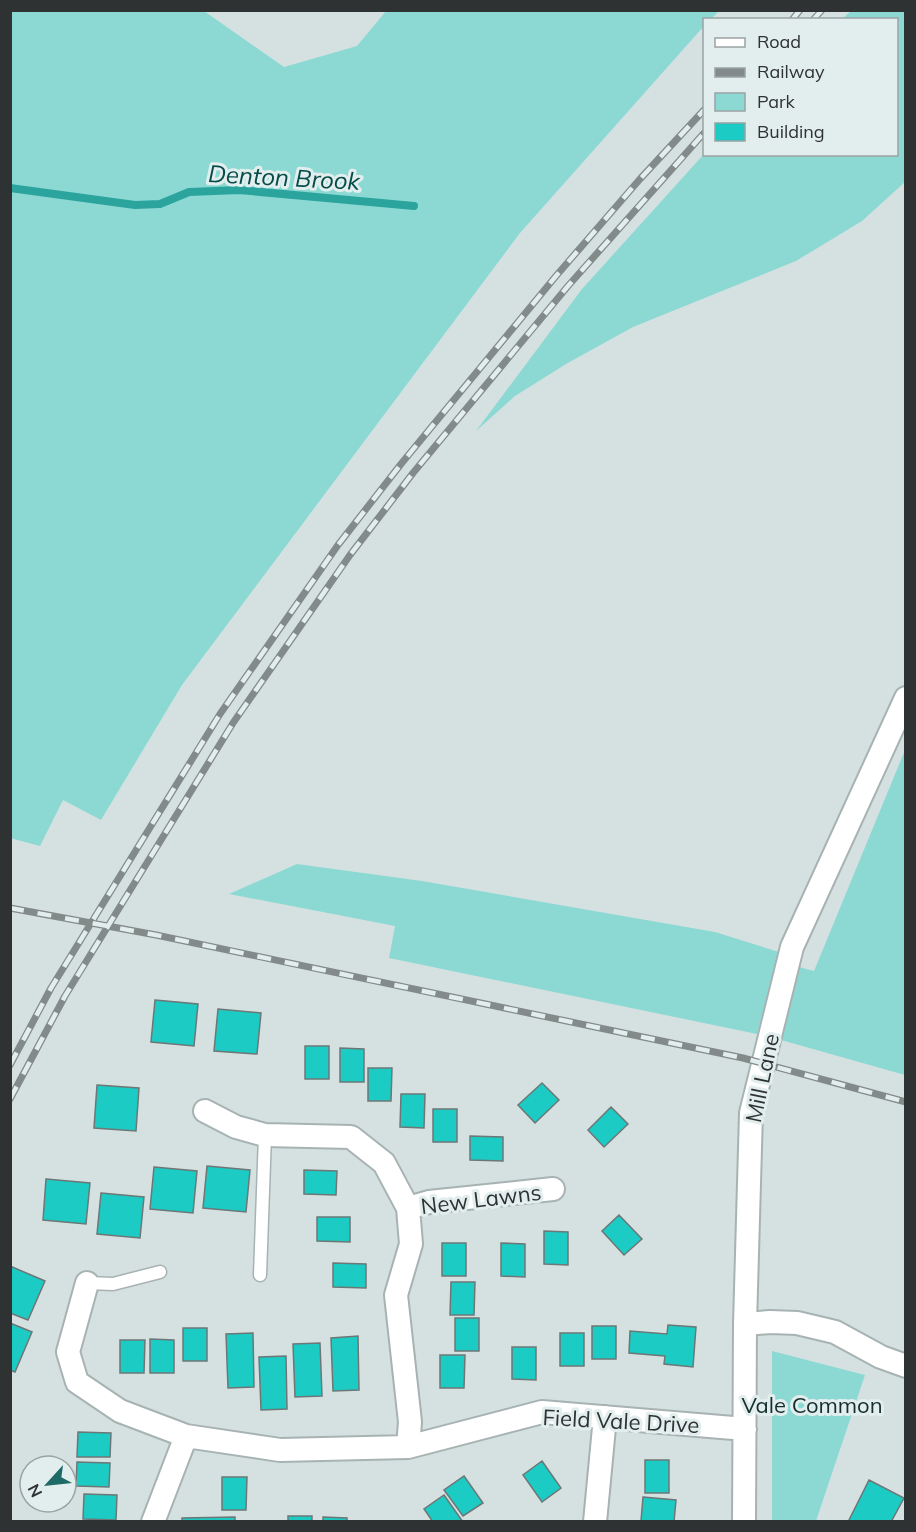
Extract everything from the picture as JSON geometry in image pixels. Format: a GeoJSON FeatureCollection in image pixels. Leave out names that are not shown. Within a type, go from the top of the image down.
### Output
{"type":"FeatureCollection","features":[{"type":"Feature","properties":{"kind":"street","name":"Mill Lane"},"geometry":{"type":"LineString","coordinates":[[744,1521],[745,1324],[751,1113],[792,947],[906,698]]}},
{"type":"Feature","properties":{"kind":"street"},"geometry":{"type":"LineString","coordinates":[[205,1111],[236,1127],[265,1135],[351,1137],[384,1163],[408,1208],[411,1244],[396,1295],[410,1422],[408,1447]]}},
{"type":"Feature","properties":{"kind":"street","name":"New Lawns"},"geometry":{"type":"LineString","coordinates":[[408,1208],[429,1202],[554,1189]]}},
{"type":"Feature","properties":{"kind":"street","name":"Field Vale Drive"},"geometry":{"type":"LineString","coordinates":[[87,1283],[68,1352],[77,1382],[120,1411],[186,1436],[280,1450],[408,1447],[542,1412],[745,1429]]}},
{"type":"Feature","properties":{"kind":"street"},"geometry":{"type":"LineString","coordinates":[[745,1324],[797,1323],[835,1332],[881,1357],[906,1366]]}},
{"type":"Feature","properties":{"kind":"street"},"geometry":{"type":"LineString","coordinates":[[595,1521],[605,1417]]}},
{"type":"Feature","properties":{"kind":"street"},"geometry":{"type":"LineString","coordinates":[[153,1521],[186,1436]]}},
{"type":"Feature","properties":{"kind":"lane"},"geometry":{"type":"LineString","coordinates":[[260,1275],[265,1135]]}},
{"type":"Feature","properties":{"kind":"lane"},"geometry":{"type":"LineString","coordinates":[[87,1283],[113,1284],[160,1272]]}},
{"type":"Feature","properties":{"kind":"green space"},"geometry":{"type":"Polygon","coordinates":[[[10,11],[204,11],[284,67],[357,46],[386,11],[719,11],[712,18],[703,18],[703,27],[520,233],[182,685],[101,820],[63,800],[40,846],[10,838],[10,11]]]}},
{"type":"Feature","properties":{"kind":"green space"},"geometry":{"type":"Polygon","coordinates":[[[851,11],[905,11],[905,182],[862,221],[796,261],[633,327],[566,364],[515,396],[476,431],[582,289],[703,155],[898,156],[898,18],[843,18],[851,11]]]}},
{"type":"Feature","properties":{"kind":"green space"},"geometry":{"type":"Polygon","coordinates":[[[905,750],[905,1075],[781,1040],[799,967],[814,971],[905,750]]]}},
{"type":"Feature","properties":{"kind":"green space"},"geometry":{"type":"Polygon","coordinates":[[[297,864],[422,881],[715,932],[779,952],[757,1034],[389,958],[395,926],[229,894],[297,864]]]}},
{"type":"Feature","properties":{"kind":"green space","name":"Vale Common"},"geometry":{"type":"Polygon","coordinates":[[[772,1351],[865,1375],[816,1521],[772,1521],[772,1351]]]}},
{"type":"Feature","properties":{"kind":"building"},"geometry":{"type":"Polygon","coordinates":[[[155,1000],[198,1004],[194,1046],[151,1042],[155,1000]]]}},
{"type":"Feature","properties":{"kind":"building"},"geometry":{"type":"Polygon","coordinates":[[[218,1009],[261,1013],[257,1054],[214,1051],[218,1009]]]}},
{"type":"Feature","properties":{"kind":"building"},"geometry":{"type":"Polygon","coordinates":[[[305,1046],[329,1046],[329,1079],[305,1079],[305,1046]]]}},
{"type":"Feature","properties":{"kind":"building"},"geometry":{"type":"Polygon","coordinates":[[[340,1048],[364,1049],[364,1082],[340,1082],[340,1048]]]}},
{"type":"Feature","properties":{"kind":"building"},"geometry":{"type":"Polygon","coordinates":[[[368,1068],[392,1068],[391,1101],[368,1101],[368,1068]]]}},
{"type":"Feature","properties":{"kind":"building"},"geometry":{"type":"Polygon","coordinates":[[[542,1083],[559,1100],[535,1123],[518,1105],[542,1083]]]}},
{"type":"Feature","properties":{"kind":"building"},"geometry":{"type":"Polygon","coordinates":[[[97,1085],[139,1088],[136,1131],[94,1128],[97,1085]]]}},
{"type":"Feature","properties":{"kind":"building"},"geometry":{"type":"Polygon","coordinates":[[[401,1094],[425,1094],[424,1128],[400,1127],[401,1094]]]}},
{"type":"Feature","properties":{"kind":"building"},"geometry":{"type":"Polygon","coordinates":[[[611,1107],[628,1124],[604,1147],[588,1130],[611,1107]]]}},
{"type":"Feature","properties":{"kind":"building"},"geometry":{"type":"Polygon","coordinates":[[[433,1109],[457,1109],[457,1142],[433,1142],[433,1109]]]}},
{"type":"Feature","properties":{"kind":"building"},"geometry":{"type":"Polygon","coordinates":[[[470,1136],[503,1137],[503,1161],[470,1160],[470,1136]]]}},
{"type":"Feature","properties":{"kind":"building"},"geometry":{"type":"Polygon","coordinates":[[[207,1166],[250,1170],[246,1212],[203,1208],[207,1166]]]}},
{"type":"Feature","properties":{"kind":"building"},"geometry":{"type":"Polygon","coordinates":[[[154,1167],[197,1171],[193,1213],[150,1209],[154,1167]]]}},
{"type":"Feature","properties":{"kind":"building"},"geometry":{"type":"Polygon","coordinates":[[[304,1170],[337,1171],[336,1195],[304,1194],[304,1170]]]}},
{"type":"Feature","properties":{"kind":"building"},"geometry":{"type":"Polygon","coordinates":[[[46,1179],[90,1183],[86,1224],[43,1220],[46,1179]]]}},
{"type":"Feature","properties":{"kind":"building"},"geometry":{"type":"Polygon","coordinates":[[[101,1193],[144,1197],[140,1238],[97,1234],[101,1193]]]}},
{"type":"Feature","properties":{"kind":"building"},"geometry":{"type":"Polygon","coordinates":[[[619,1215],[642,1239],[624,1255],[602,1231],[619,1215]]]}},
{"type":"Feature","properties":{"kind":"building"},"geometry":{"type":"Polygon","coordinates":[[[317,1217],[350,1217],[350,1242],[317,1241],[317,1217]]]}},
{"type":"Feature","properties":{"kind":"building"},"geometry":{"type":"Polygon","coordinates":[[[544,1231],[568,1232],[568,1265],[544,1264],[544,1231]]]}},
{"type":"Feature","properties":{"kind":"building"},"geometry":{"type":"Polygon","coordinates":[[[442,1243],[466,1243],[466,1276],[442,1276],[442,1243]]]}},
{"type":"Feature","properties":{"kind":"building"},"geometry":{"type":"Polygon","coordinates":[[[501,1243],[525,1244],[525,1277],[501,1276],[501,1243]]]}},
{"type":"Feature","properties":{"kind":"building"},"geometry":{"type":"Polygon","coordinates":[[[333,1263],[366,1264],[366,1288],[333,1287],[333,1263]]]}},
{"type":"Feature","properties":{"kind":"building"},"geometry":{"type":"Polygon","coordinates":[[[10,1266],[45,1281],[28,1320],[10,1313],[10,1266]]]}},
{"type":"Feature","properties":{"kind":"building"},"geometry":{"type":"Polygon","coordinates":[[[451,1282],[475,1282],[474,1315],[450,1315],[451,1282]]]}},
{"type":"Feature","properties":{"kind":"building"},"geometry":{"type":"Polygon","coordinates":[[[455,1318],[479,1318],[479,1351],[455,1351],[455,1318]]]}},
{"type":"Feature","properties":{"kind":"building"},"geometry":{"type":"Polygon","coordinates":[[[10,1323],[32,1332],[15,1372],[10,1370],[10,1323]]]}},
{"type":"Feature","properties":{"kind":"building"},"geometry":{"type":"Polygon","coordinates":[[[668,1325],[696,1327],[693,1367],[664,1364],[665,1356],[629,1353],[630,1331],[667,1334],[668,1325]]]}},
{"type":"Feature","properties":{"kind":"building"},"geometry":{"type":"Polygon","coordinates":[[[592,1326],[616,1326],[616,1359],[592,1359],[592,1326]]]}},
{"type":"Feature","properties":{"kind":"building"},"geometry":{"type":"Polygon","coordinates":[[[183,1328],[207,1328],[207,1361],[183,1361],[183,1328]]]}},
{"type":"Feature","properties":{"kind":"building"},"geometry":{"type":"Polygon","coordinates":[[[253,1333],[254,1387],[228,1388],[226,1334],[253,1333]]]}},
{"type":"Feature","properties":{"kind":"building"},"geometry":{"type":"Polygon","coordinates":[[[560,1333],[584,1333],[584,1366],[560,1366],[560,1333]]]}},
{"type":"Feature","properties":{"kind":"building"},"geometry":{"type":"Polygon","coordinates":[[[358,1336],[359,1390],[333,1391],[331,1338],[358,1336]]]}},
{"type":"Feature","properties":{"kind":"building"},"geometry":{"type":"Polygon","coordinates":[[[150,1339],[174,1340],[174,1373],[150,1373],[150,1339]]]}},
{"type":"Feature","properties":{"kind":"building"},"geometry":{"type":"Polygon","coordinates":[[[120,1340],[145,1340],[144,1373],[120,1373],[120,1340]]]}},
{"type":"Feature","properties":{"kind":"building"},"geometry":{"type":"Polygon","coordinates":[[[320,1343],[322,1396],[295,1397],[293,1344],[320,1343]]]}},
{"type":"Feature","properties":{"kind":"building"},"geometry":{"type":"Polygon","coordinates":[[[512,1347],[536,1347],[536,1380],[512,1379],[512,1347]]]}},
{"type":"Feature","properties":{"kind":"building"},"geometry":{"type":"Polygon","coordinates":[[[440,1355],[465,1355],[464,1388],[440,1388],[440,1355]]]}},
{"type":"Feature","properties":{"kind":"building"},"geometry":{"type":"Polygon","coordinates":[[[286,1356],[287,1409],[261,1410],[259,1357],[286,1356]]]}},
{"type":"Feature","properties":{"kind":"building"},"geometry":{"type":"Polygon","coordinates":[[[78,1432],[111,1433],[110,1457],[78,1457],[78,1432]]]}},
{"type":"Feature","properties":{"kind":"building"},"geometry":{"type":"Polygon","coordinates":[[[645,1460],[669,1460],[669,1493],[645,1493],[645,1460]]]}},
{"type":"Feature","properties":{"kind":"building"},"geometry":{"type":"Polygon","coordinates":[[[542,1461],[561,1488],[542,1502],[523,1475],[542,1461]]]}},
{"type":"Feature","properties":{"kind":"building"},"geometry":{"type":"Polygon","coordinates":[[[78,1462],[110,1463],[109,1487],[78,1486],[78,1462]]]}},
{"type":"Feature","properties":{"kind":"building"},"geometry":{"type":"Polygon","coordinates":[[[464,1476],[483,1503],[463,1516],[444,1490],[464,1476]]]}},
{"type":"Feature","properties":{"kind":"building"},"geometry":{"type":"Polygon","coordinates":[[[222,1477],[247,1477],[246,1510],[222,1510],[222,1477]]]}},
{"type":"Feature","properties":{"kind":"building"},"geometry":{"type":"Polygon","coordinates":[[[869,1480],[904,1498],[891,1522],[848,1522],[869,1480]]]}},
{"type":"Feature","properties":{"kind":"building"},"geometry":{"type":"Polygon","coordinates":[[[84,1494],[117,1495],[116,1520],[83,1519],[84,1494]]]}},
{"type":"Feature","properties":{"kind":"building"},"geometry":{"type":"Polygon","coordinates":[[[444,1495],[463,1522],[433,1522],[424,1509],[444,1495]]]}},
{"type":"Feature","properties":{"kind":"building"},"geometry":{"type":"Polygon","coordinates":[[[643,1497],[676,1500],[674,1522],[641,1521],[643,1497]]]}},
{"type":"Feature","properties":{"kind":"building"},"geometry":{"type":"Polygon","coordinates":[[[288,1516],[312,1516],[312,1522],[288,1522],[288,1516]]]}},
{"type":"Feature","properties":{"kind":"building"},"geometry":{"type":"Polygon","coordinates":[[[235,1517],[235,1522],[182,1522],[182,1518],[235,1517]]]}},
{"type":"Feature","properties":{"kind":"building"},"geometry":{"type":"Polygon","coordinates":[[[323,1517],[347,1518],[347,1522],[323,1522],[323,1517]]]}},
{"type":"Feature","properties":{"kind":"waterway","name":"Denton Brook"},"geometry":{"type":"LineString","coordinates":[[10,188],[135,205],[160,204],[189,192],[239,190],[414,206]]}},
{"type":"Feature","properties":{"kind":"railway"},"geometry":{"type":"LineString","coordinates":[[794,18],[800,10]]}},
{"type":"Feature","properties":{"kind":"railway"},"geometry":{"type":"LineString","coordinates":[[815,18],[822,10]]}},
{"type":"Feature","properties":{"kind":"railway"},"geometry":{"type":"LineString","coordinates":[[10,1065],[51,988],[220,714],[338,545],[401,464],[556,276],[640,179],[703,111]]}},
{"type":"Feature","properties":{"kind":"railway"},"geometry":{"type":"LineString","coordinates":[[10,1099],[65,996],[233,723],[350,555],[413,473],[568,286],[703,134]]}},
{"type":"Feature","properties":{"kind":"railway"},"geometry":{"type":"LineString","coordinates":[[10,908],[156,935],[743,1058],[906,1102]]}}]}
